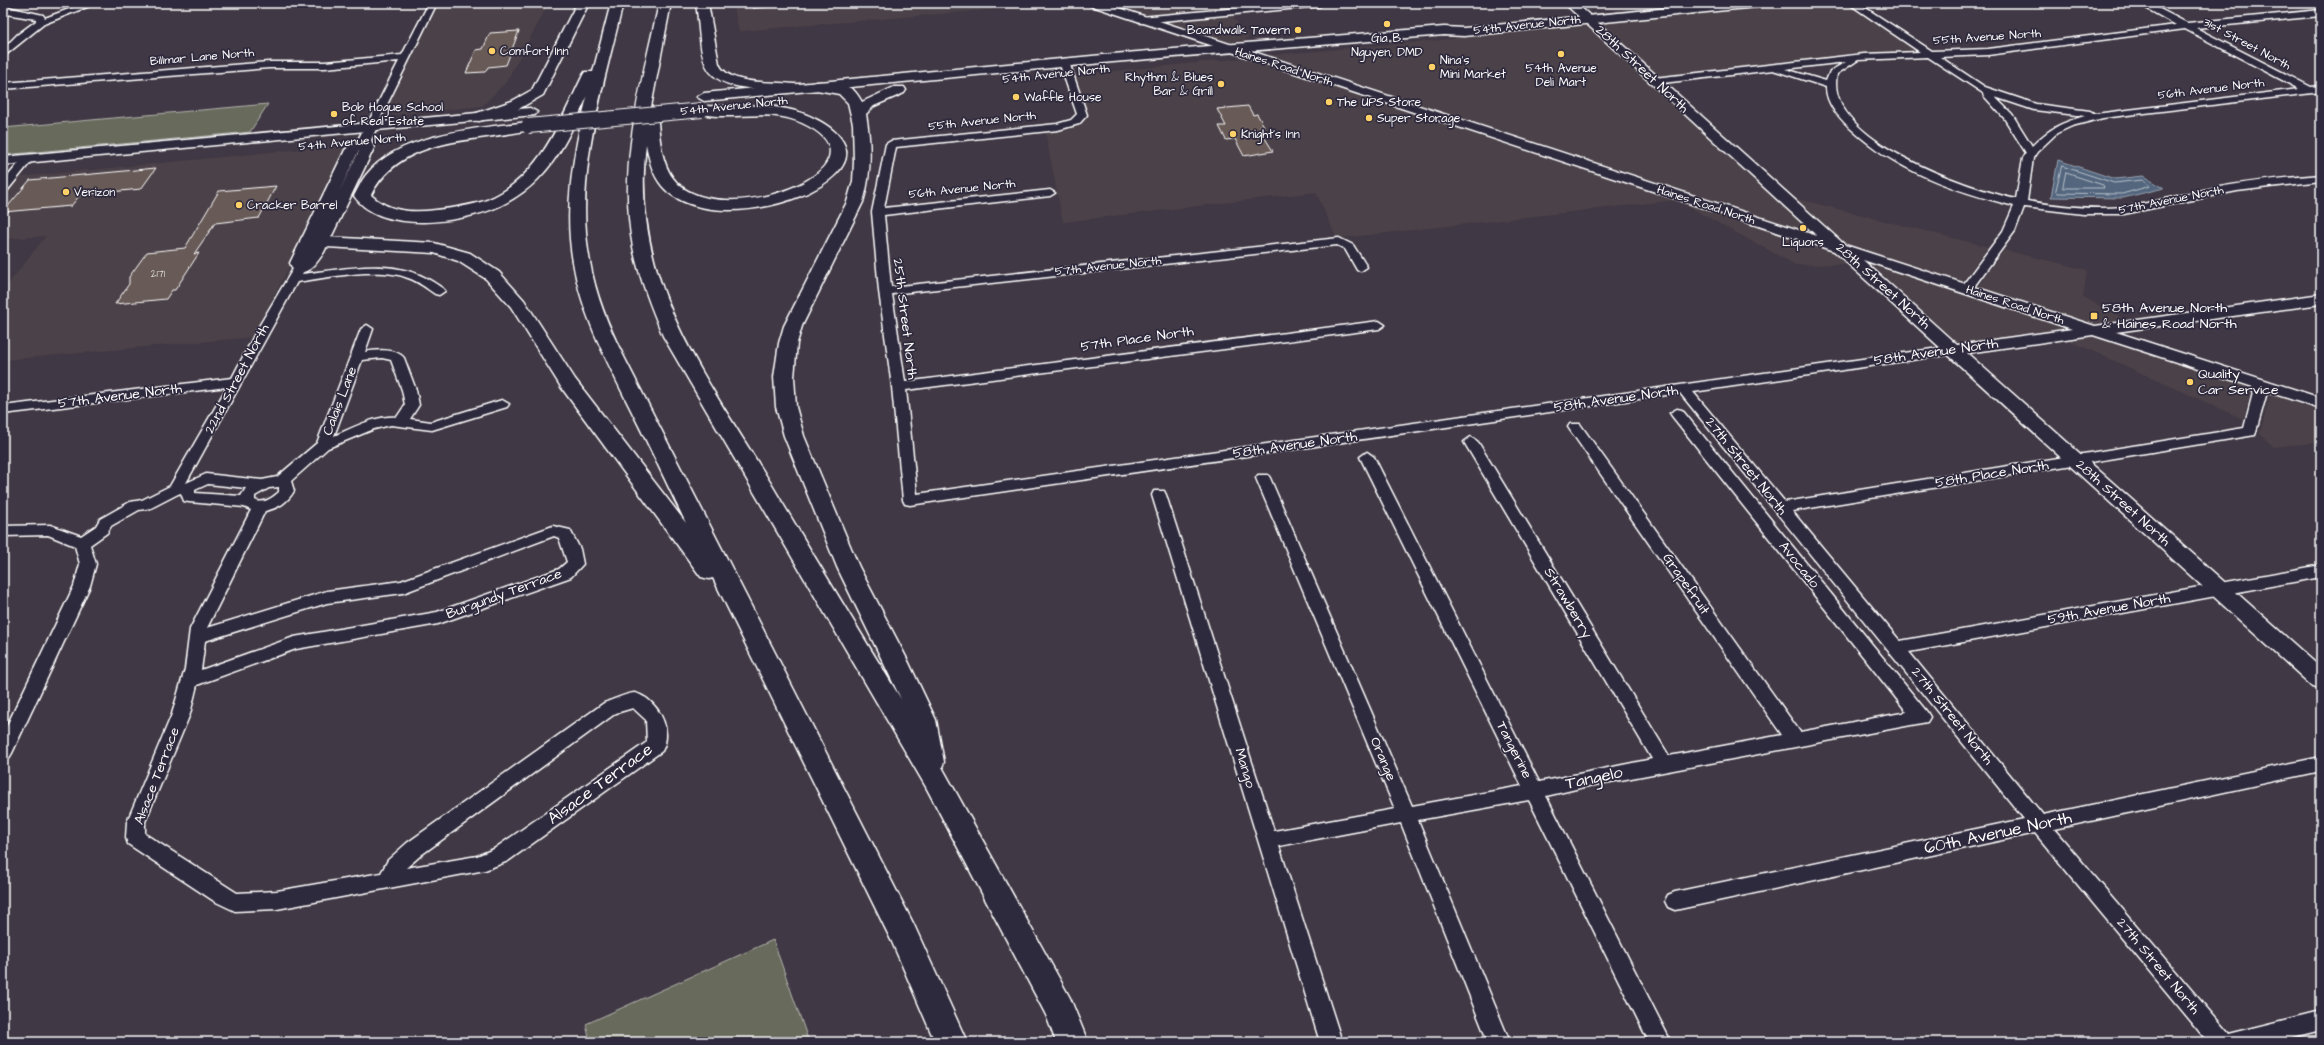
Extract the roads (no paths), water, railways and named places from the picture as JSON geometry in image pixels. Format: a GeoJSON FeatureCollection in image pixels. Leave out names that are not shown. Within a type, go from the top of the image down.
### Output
{"type":"FeatureCollection","features":[{"type":"Feature","properties":{"kind":"highway"},"geometry":{"type":"LineString","coordinates":[[479,117],[510,109],[528,100],[538,92],[582,3]]}},
{"type":"Feature","properties":{"kind":"highway"},"geometry":{"type":"LineString","coordinates":[[617,3],[584,134],[580,160],[578,221],[583,271],[590,301],[602,330],[754,637],[904,935],[951,1042]]}},
{"type":"Feature","properties":{"kind":"highway"},"geometry":{"type":"LineString","coordinates":[[666,3],[637,148],[636,202],[641,246],[656,295],[672,336],[935,779],[1059,1008],[1072,1042]]}},
{"type":"Feature","properties":{"kind":"highway"},"geometry":{"type":"LineString","coordinates":[[702,3],[712,64],[715,71],[728,80],[736,83],[795,88]]}},
{"type":"Feature","properties":{"kind":"highway"},"geometry":{"type":"LineString","coordinates":[[529,119],[438,142],[405,153],[390,161],[374,173],[366,184],[362,196],[372,207],[390,215],[417,217],[444,215],[476,209],[518,191],[545,163],[561,135],[611,30]]}},
{"type":"Feature","properties":{"kind":"highway"},"geometry":{"type":"LineString","coordinates":[[651,75],[651,125],[661,172],[668,183],[687,197],[728,204],[766,201],[780,198],[805,189],[819,180],[831,169],[837,159],[838,147],[831,135],[803,118],[769,111],[703,103]]}},
{"type":"Feature","properties":{"kind":"highway"},"geometry":{"type":"LineString","coordinates":[[816,86],[837,89],[854,103],[869,103],[899,90]]}},
{"type":"Feature","properties":{"kind":"highway"},"geometry":{"type":"LineString","coordinates":[[854,103],[861,182],[855,202],[793,326],[788,343],[784,377],[786,407],[794,436],[810,478],[848,567],[895,659],[923,720],[935,779]]}},
{"type":"Feature","properties":{"kind":"highway"},"geometry":{"type":"LineString","coordinates":[[316,245],[396,244],[437,249],[477,264],[503,287],[535,329],[567,382],[698,555],[754,637]]}},
{"type":"Feature","properties":{"kind":"main road","name":"54th Avenue North"},"geometry":{"type":"LineString","coordinates":[[899,90],[1228,48],[1444,31],[1464,32],[1757,3]]}},
{"type":"Feature","properties":{"kind":"main road","name":"54th Avenue North"},"geometry":{"type":"LineString","coordinates":[[10,175],[364,140],[529,119],[703,103],[795,88],[1248,55],[1450,37],[1464,32]]}},
{"type":"Feature","properties":{"kind":"main road","name":"54th Avenue North"},"geometry":{"type":"LineString","coordinates":[[703,103],[854,103]]}},
{"type":"Feature","properties":{"kind":"main road","name":"54th Avenue North"},"geometry":{"type":"LineString","coordinates":[[3,161],[479,117],[529,119]]}},
{"type":"Feature","properties":{"kind":"street"},"geometry":{"type":"LineString","coordinates":[[3,54],[20,37],[41,22],[93,3]]}},
{"type":"Feature","properties":{"kind":"street","name":"22nd Street North"},"geometry":{"type":"LineString","coordinates":[[181,488],[238,382],[264,328],[297,274],[311,261],[316,245],[367,148],[364,140],[433,3]]}},
{"type":"Feature","properties":{"kind":"street"},"geometry":{"type":"LineString","coordinates":[[753,4],[766,3]]}},
{"type":"Feature","properties":{"kind":"street","name":"Haines Road North"},"geometry":{"type":"LineString","coordinates":[[1093,3],[2089,330],[2321,404]]}},
{"type":"Feature","properties":{"kind":"street"},"geometry":{"type":"LineString","coordinates":[[1141,20],[1320,3]]}},
{"type":"Feature","properties":{"kind":"street","name":"28th Street North"},"geometry":{"type":"LineString","coordinates":[[1570,3],[1654,81],[2321,680]]}},
{"type":"Feature","properties":{"kind":"street"},"geometry":{"type":"LineString","coordinates":[[1852,3],[1982,89],[2008,116],[2031,153]]}},
{"type":"Feature","properties":{"kind":"street","name":"31st Street North"},"geometry":{"type":"LineString","coordinates":[[2141,3],[2321,96]]}},
{"type":"Feature","properties":{"kind":"street"},"geometry":{"type":"LineString","coordinates":[[3,9],[9,12],[40,17],[41,22]]}},
{"type":"Feature","properties":{"kind":"street","name":"55th Avenue North"},"geometry":{"type":"LineString","coordinates":[[1654,81],[1864,57],[1988,52],[2049,46],[2188,26],[2321,13]]}},
{"type":"Feature","properties":{"kind":"street"},"geometry":{"type":"LineString","coordinates":[[1770,68],[1829,85],[1833,73],[1864,57]]}},
{"type":"Feature","properties":{"kind":"street","name":"Billmar Lane North"},"geometry":{"type":"LineString","coordinates":[[3,86],[293,63],[325,65],[404,58]]}},
{"type":"Feature","properties":{"kind":"street","name":"55th Avenue North"},"geometry":{"type":"LineString","coordinates":[[891,144],[1058,127],[1075,122],[1082,115],[1066,68]]}},
{"type":"Feature","properties":{"kind":"street","name":"57th Avenue North"},"geometry":{"type":"LineString","coordinates":[[1829,85],[1831,96],[1853,125],[1872,142],[1903,161],[1956,185],[2050,208],[2115,211],[2146,207],[2250,185],[2321,178]]}},
{"type":"Feature","properties":{"kind":"street","name":"56th Avenue North"},"geometry":{"type":"LineString","coordinates":[[2103,115],[2321,88]]}},
{"type":"Feature","properties":{"kind":"street"},"geometry":{"type":"LineString","coordinates":[[1982,89],[2034,107],[2103,115]]}},
{"type":"Feature","properties":{"kind":"street"},"geometry":{"type":"LineString","coordinates":[[1966,289],[2009,231],[2021,202],[2028,158],[2031,153],[2053,132],[2068,124],[2103,115]]}},
{"type":"Feature","properties":{"kind":"street","name":"25th Street North"},"geometry":{"type":"LineString","coordinates":[[891,144],[878,212],[885,291],[899,387],[910,500]]}},
{"type":"Feature","properties":{"kind":"street"},"geometry":{"type":"LineString","coordinates":[[3,189],[10,175],[28,159]]}},
{"type":"Feature","properties":{"kind":"street","name":"56th Avenue North"},"geometry":{"type":"LineString","coordinates":[[878,212],[1050,193]]}},
{"type":"Feature","properties":{"kind":"street","name":"57th Avenue North"},"geometry":{"type":"LineString","coordinates":[[885,291],[1331,241],[1344,243],[1361,266]]}},
{"type":"Feature","properties":{"kind":"street"},"geometry":{"type":"LineString","coordinates":[[297,274],[368,271],[397,272],[411,275],[438,291]]}},
{"type":"Feature","properties":{"kind":"street","name":"58th Avenue North"},"geometry":{"type":"LineString","coordinates":[[910,500],[2089,330],[2321,298]]}},
{"type":"Feature","properties":{"kind":"street","name":"57th Place North"},"geometry":{"type":"LineString","coordinates":[[899,387],[1379,324]]}},
{"type":"Feature","properties":{"kind":"street","name":"Calais Lane"},"geometry":{"type":"LineString","coordinates":[[323,445],[367,329]]}},
{"type":"Feature","properties":{"kind":"street","name":"Calais Lane"},"geometry":{"type":"LineString","coordinates":[[357,356],[378,354],[389,355],[397,358],[409,390],[412,405],[401,422]]}},
{"type":"Feature","properties":{"kind":"street","name":"57th Avenue North"},"geometry":{"type":"LineString","coordinates":[[3,410],[238,382]]}},
{"type":"Feature","properties":{"kind":"street","name":"58th Place North"},"geometry":{"type":"LineString","coordinates":[[1781,508],[2250,432],[2262,385]]}},
{"type":"Feature","properties":{"kind":"street","name":"27th Street North"},"geometry":{"type":"LineString","coordinates":[[1684,388],[2040,825],[2222,1042]]}},
{"type":"Feature","properties":{"kind":"street","name":"Calais Lane"},"geometry":{"type":"LineString","coordinates":[[281,482],[323,445],[370,426],[391,421],[432,426],[502,404]]}},
{"type":"Feature","properties":{"kind":"street","name":"Avocado"},"geometry":{"type":"LineString","coordinates":[[1677,413],[1921,718]]}},
{"type":"Feature","properties":{"kind":"street","name":"Grapefruit"},"geometry":{"type":"LineString","coordinates":[[1575,427],[1796,741]]}},
{"type":"Feature","properties":{"kind":"street","name":"Strawberry"},"geometry":{"type":"LineString","coordinates":[[1472,442],[1664,764]]}},
{"type":"Feature","properties":{"kind":"street","name":"Tangerine"},"geometry":{"type":"LineString","coordinates":[[1367,457],[1660,1042]]}},
{"type":"Feature","properties":{"kind":"street","name":"Orange"},"geometry":{"type":"LineString","coordinates":[[1263,478],[1407,815],[1499,1042]]}},
{"type":"Feature","properties":{"kind":"street"},"geometry":{"type":"LineString","coordinates":[[82,543],[102,529],[111,527],[146,504],[181,488],[206,479],[263,485],[281,482],[288,487],[285,495],[274,503],[254,504],[189,497],[181,488]]}},
{"type":"Feature","properties":{"kind":"street","name":"Alsace Terrace"},"geometry":{"type":"LineString","coordinates":[[263,485],[248,495],[254,504],[252,520],[198,629],[190,681],[181,714],[136,822],[136,838],[235,902],[277,900],[478,864],[501,855],[656,746],[657,726],[647,708],[635,700],[610,708],[414,849],[395,866],[387,880]]}},
{"type":"Feature","properties":{"kind":"street","name":"Mango"},"geometry":{"type":"LineString","coordinates":[[1159,495],[1331,1042]]}},
{"type":"Feature","properties":{"kind":"street"},"geometry":{"type":"LineString","coordinates":[[3,532],[23,529],[50,530],[82,543]]}},
{"type":"Feature","properties":{"kind":"street","name":"Burgundy Terrace"},"geometry":{"type":"LineString","coordinates":[[190,681],[294,643],[424,621],[446,615],[565,573],[575,564],[572,549],[565,534],[553,531],[403,587],[326,597],[197,637]]}},
{"type":"Feature","properties":{"kind":"street"},"geometry":{"type":"LineString","coordinates":[[3,753],[82,586],[88,564],[82,543]]}},
{"type":"Feature","properties":{"kind":"street","name":"59th Avenue North"},"geometry":{"type":"LineString","coordinates":[[1897,648],[2321,571]]}},
{"type":"Feature","properties":{"kind":"street","name":"Tangelo"},"geometry":{"type":"LineString","coordinates":[[1267,840],[1535,791],[1589,778],[1664,764],[1921,718]]}},
{"type":"Feature","properties":{"kind":"street","name":"60th Avenue North"},"geometry":{"type":"LineString","coordinates":[[1675,901],[2040,825],[2321,764]]}},
{"type":"Feature","properties":{"kind":"street"},"geometry":{"type":"LineString","coordinates":[[2234,1042],[2321,1021]]}},
{"type":"Feature","properties":{"kind":"water"},"geometry":{"type":"Polygon","coordinates":[[[2058,160],[2115,179],[2143,176],[2164,188],[2123,198],[2051,197],[2058,160]]]}},
{"type":"Feature","properties":{"kind":"place","name":"Gia B. Nguyen, DMD"},"geometry":{"type":"Point","coordinates":[1387,24]}},
{"type":"Feature","properties":{"kind":"place","name":"Boardwalk Tavern"},"geometry":{"type":"Point","coordinates":[1298,30]}},
{"type":"Feature","properties":{"kind":"place","name":"Comfort Inn"},"geometry":{"type":"Point","coordinates":[492,51]}},
{"type":"Feature","properties":{"kind":"place","name":"54th Avenue Deli Mart"},"geometry":{"type":"Point","coordinates":[1561,54]}},
{"type":"Feature","properties":{"kind":"place","name":"Nina's Mini Market"},"geometry":{"type":"Point","coordinates":[1432,67]}},
{"type":"Feature","properties":{"kind":"place","name":"Rhythm & Blues Bar & Grill"},"geometry":{"type":"Point","coordinates":[1221,84]}},
{"type":"Feature","properties":{"kind":"place","name":"Waffle House"},"geometry":{"type":"Point","coordinates":[1016,97]}},
{"type":"Feature","properties":{"kind":"place","name":"The UPS Store"},"geometry":{"type":"Point","coordinates":[1329,102]}},
{"type":"Feature","properties":{"kind":"place","name":"Bob Hogue School of Real Estate"},"geometry":{"type":"Point","coordinates":[334,114]}},
{"type":"Feature","properties":{"kind":"place","name":"Super Storage"},"geometry":{"type":"Point","coordinates":[1369,118]}},
{"type":"Feature","properties":{"kind":"place","name":"Knight's Inn"},"geometry":{"type":"Point","coordinates":[1233,134]}},
{"type":"Feature","properties":{"kind":"place","name":"Verizon"},"geometry":{"type":"Point","coordinates":[66,192]}},
{"type":"Feature","properties":{"kind":"place","name":"Cracker Barrel"},"geometry":{"type":"Point","coordinates":[239,205]}},
{"type":"Feature","properties":{"kind":"place","name":"Liquors"},"geometry":{"type":"Point","coordinates":[1803,228]}},
{"type":"Feature","properties":{"kind":"place","name":"58th Avenue North & Haines Road North"},"geometry":{"type":"Point","coordinates":[2094,316]}},
{"type":"Feature","properties":{"kind":"place","name":"Quality Car Service"},"geometry":{"type":"Point","coordinates":[2190,382]}}]}
